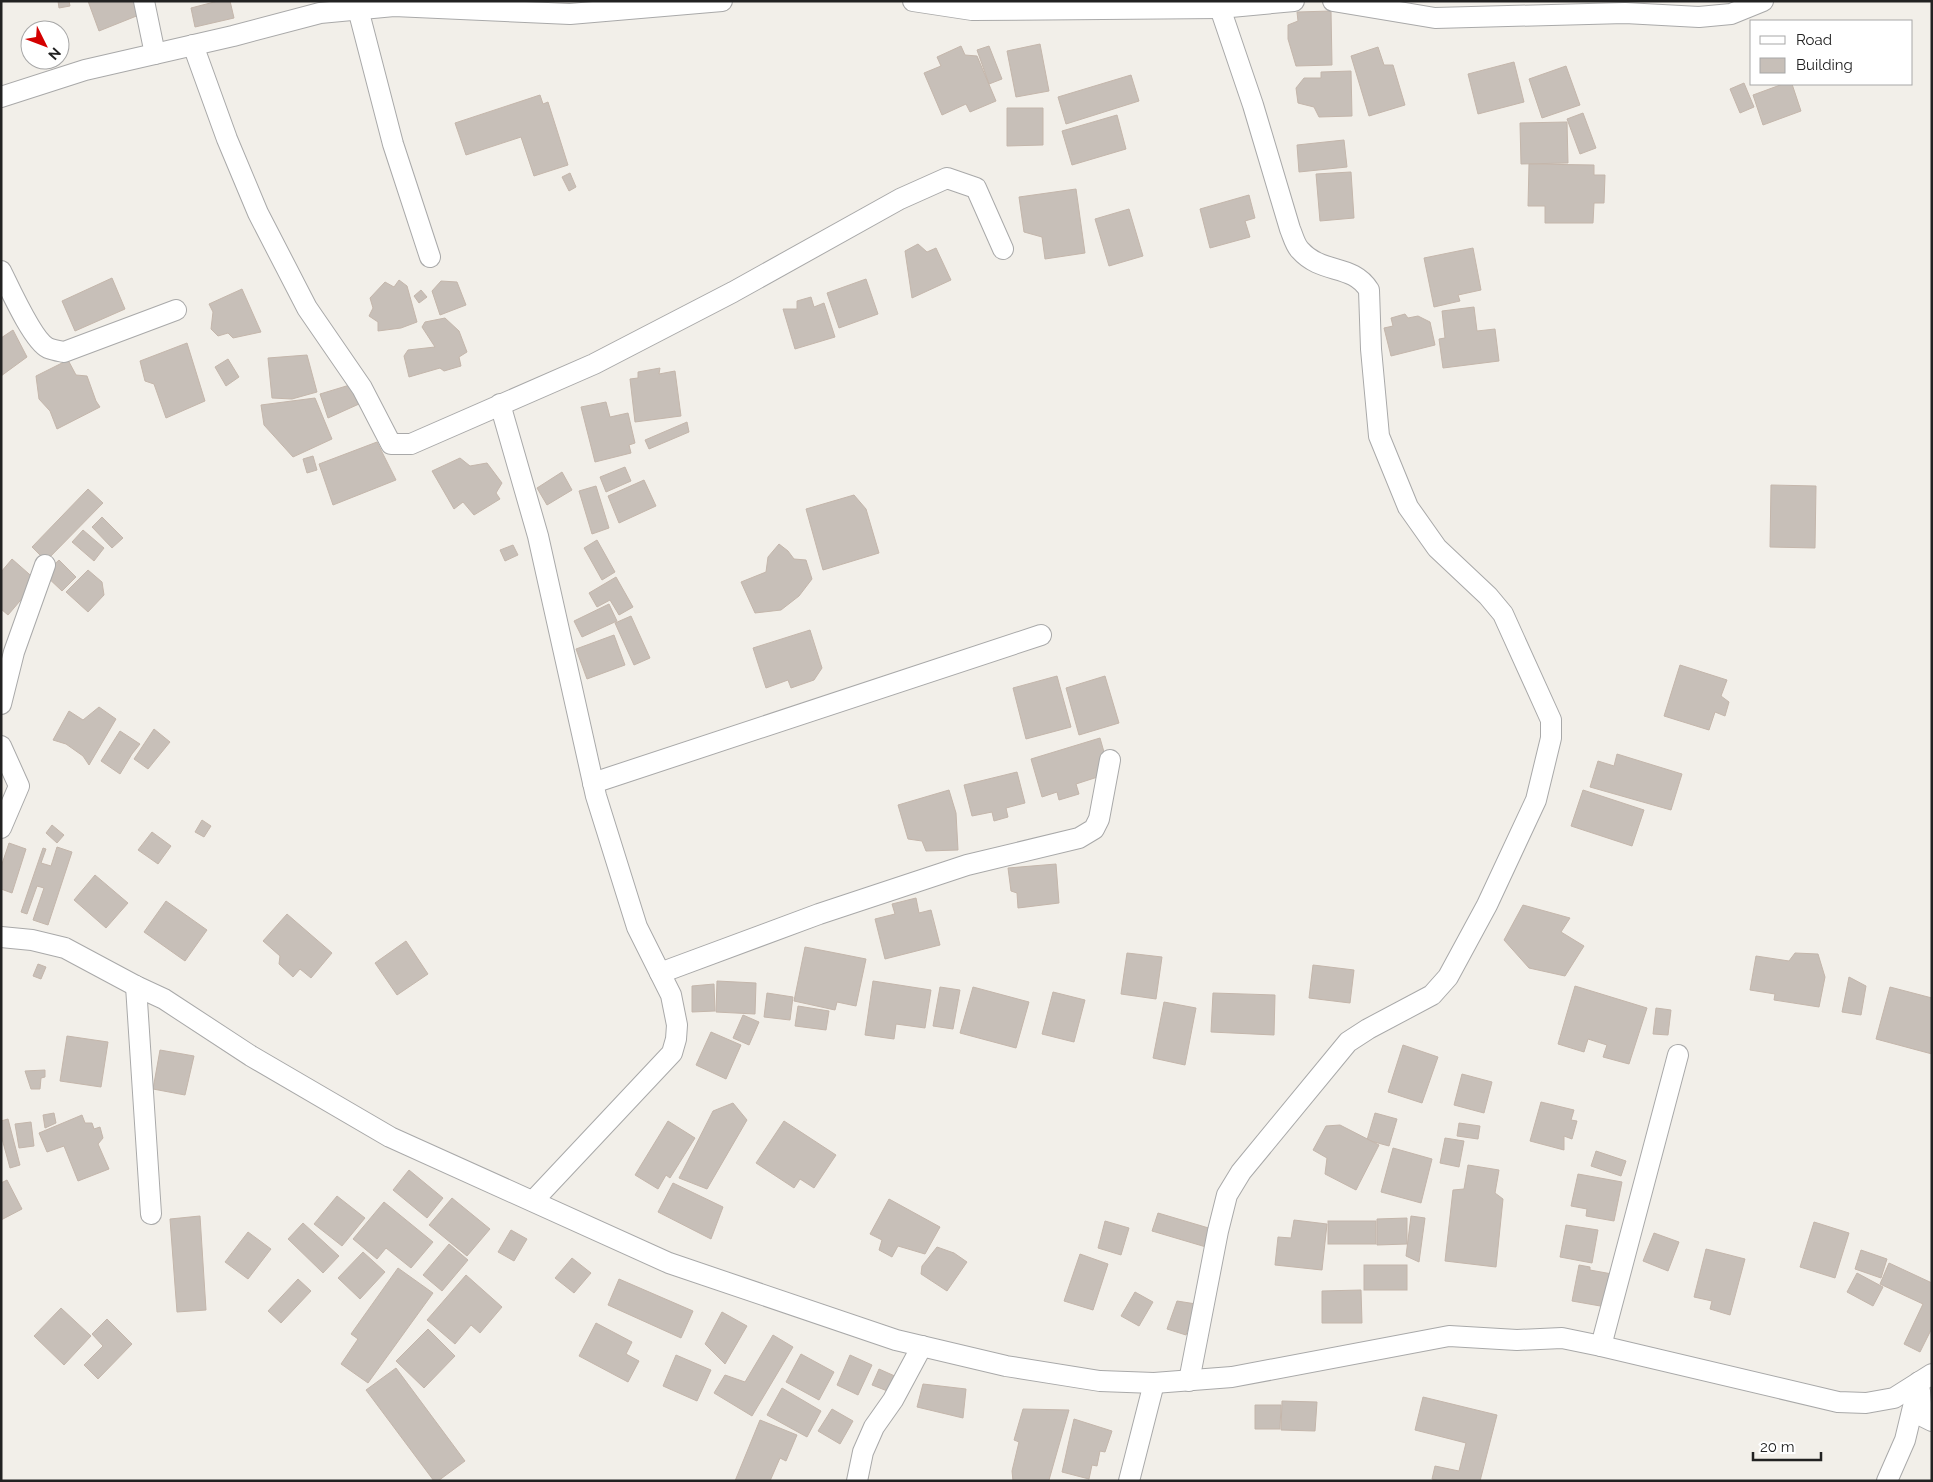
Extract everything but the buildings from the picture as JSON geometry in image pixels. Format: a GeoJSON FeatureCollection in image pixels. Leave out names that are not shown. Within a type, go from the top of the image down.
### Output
{"type":"FeatureCollection","features":[{"type":"Feature","properties":{"kind":"street"},"geometry":{"type":"LineString","coordinates":[[144,1],[155,54]]}},
{"type":"Feature","properties":{"kind":"street"},"geometry":{"type":"LineString","coordinates":[[1,97],[85,70],[320,13],[394,6],[570,14],[722,1]]}},
{"type":"Feature","properties":{"kind":"street"},"geometry":{"type":"LineString","coordinates":[[913,1],[972,10],[1220,8],[1294,1]]}},
{"type":"Feature","properties":{"kind":"street"},"geometry":{"type":"LineString","coordinates":[[1333,1],[1434,18],[1625,13],[1700,17],[1731,14],[1763,1]]}},
{"type":"Feature","properties":{"kind":"street"},"geometry":{"type":"LineString","coordinates":[[1189,1381],[1226,1195],[1241,1172],[1348,1042],[1432,994],[1448,977],[1487,905],[1536,800],[1551,738],[1551,720],[1503,614],[1488,596],[1437,548],[1408,506],[1379,436],[1371,349],[1369,290],[1356,276],[1319,265],[1299,249],[1290,230],[1253,105],[1220,8]]}},
{"type":"Feature","properties":{"kind":"street"},"geometry":{"type":"LineString","coordinates":[[358,10],[393,144],[430,257]]}},
{"type":"Feature","properties":{"kind":"street"},"geometry":{"type":"LineString","coordinates":[[193,45],[227,139],[258,214],[307,308],[362,388],[391,444],[411,444],[594,364],[732,292],[900,199],[947,178],[976,188],[1002,250]]}},
{"type":"Feature","properties":{"kind":"street"},"geometry":{"type":"LineString","coordinates":[[1,271],[19,307],[35,333],[47,348],[64,352],[176,310]]}},
{"type":"Feature","properties":{"kind":"street"},"geometry":{"type":"LineString","coordinates":[[500,404],[538,536],[593,783],[638,927],[671,995],[677,1025],[672,1053],[534,1201]]}},
{"type":"Feature","properties":{"kind":"street"},"geometry":{"type":"LineString","coordinates":[[1,704],[14,652],[45,565]]}},
{"type":"Feature","properties":{"kind":"street"},"geometry":{"type":"LineString","coordinates":[[593,783],[1041,635]]}},
{"type":"Feature","properties":{"kind":"street"},"geometry":{"type":"LineString","coordinates":[[1,746],[19,786],[1,828]]}},
{"type":"Feature","properties":{"kind":"street"},"geometry":{"type":"LineString","coordinates":[[660,973],[820,914],[967,865],[1079,838],[1094,828],[1100,819],[1110,760]]}},
{"type":"Feature","properties":{"kind":"street"},"geometry":{"type":"LineString","coordinates":[[1,937],[32,940],[66,948],[164,999],[251,1056],[390,1136],[669,1263],[886,1336],[1006,1366],[1100,1381],[1154,1384],[1232,1377],[1449,1336],[1517,1340],[1562,1338],[1838,1402],[1866,1403],[1894,1398],[1925,1378]]}},
{"type":"Feature","properties":{"kind":"street"},"geometry":{"type":"LineString","coordinates":[[136,986],[152,1214]]}},
{"type":"Feature","properties":{"kind":"street"},"geometry":{"type":"LineString","coordinates":[[1601,1346],[1678,1055]]}},
{"type":"Feature","properties":{"kind":"street"},"geometry":{"type":"LineString","coordinates":[[857,1481],[863,1452],[874,1427],[892,1400],[922,1346]]}},
{"type":"Feature","properties":{"kind":"street"},"geometry":{"type":"LineString","coordinates":[[1925,1378],[1922,1416],[1932,1421]]}},
{"type":"Feature","properties":{"kind":"street"},"geometry":{"type":"LineString","coordinates":[[1887,1481],[1905,1440],[1925,1378]]}},
{"type":"Feature","properties":{"kind":"street"},"geometry":{"type":"LineString","coordinates":[[1129,1481],[1154,1384]]}}]}
